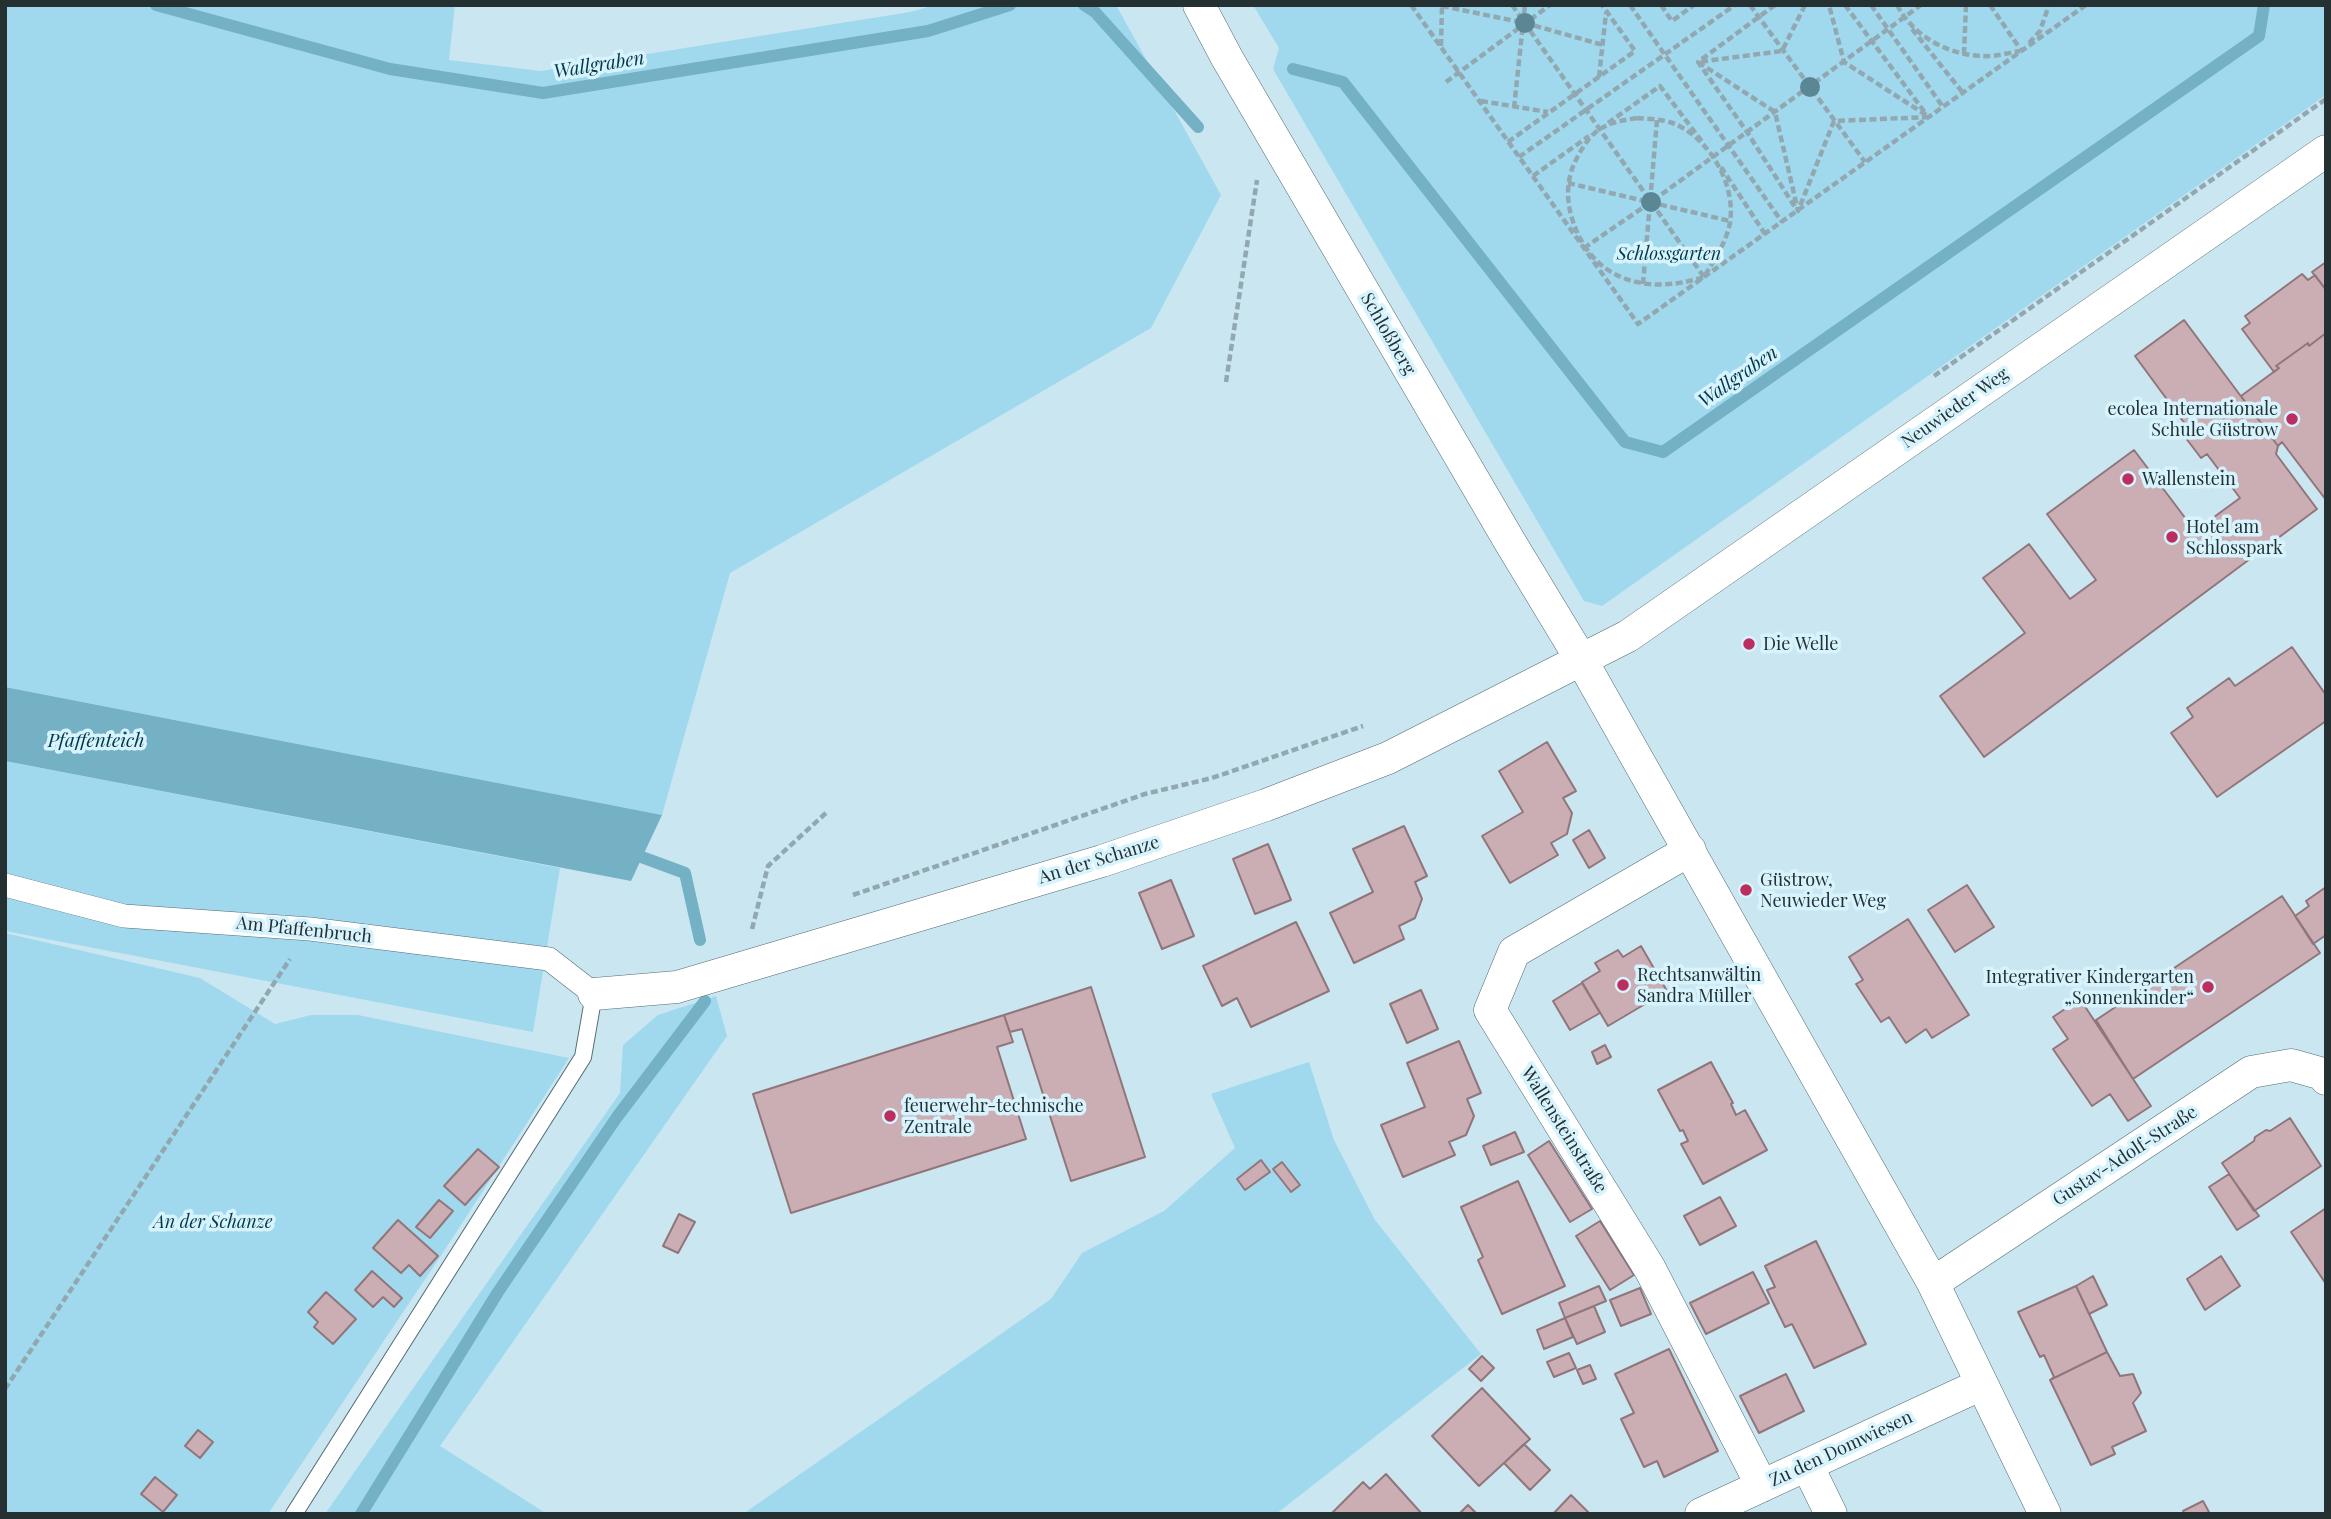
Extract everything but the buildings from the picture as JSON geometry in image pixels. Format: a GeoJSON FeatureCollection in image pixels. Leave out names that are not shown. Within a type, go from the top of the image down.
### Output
{"type":"FeatureCollection","features":[{"type":"Feature","properties":{"kind":"street","name":"Schloßberg"},"geometry":{"type":"LineString","coordinates":[[1199,5],[1227,58],[1582,661]]}},
{"type":"Feature","properties":{"kind":"street","name":"Neuwieder Weg"},"geometry":{"type":"LineString","coordinates":[[1582,661],[1639,628],[2326,151]]}},
{"type":"Feature","properties":{"kind":"street"},"geometry":{"type":"LineString","coordinates":[[1582,661],[1933,1283],[2045,1514]]}},
{"type":"Feature","properties":{"kind":"street","name":"An der Schanze"},"geometry":{"type":"LineString","coordinates":[[594,994],[677,987],[1165,840],[1388,758],[1582,661]]}},
{"type":"Feature","properties":{"kind":"street","name":"Wallensteinstraße"},"geometry":{"type":"LineString","coordinates":[[1690,850],[1514,952],[1490,1010],[1650,1269],[1762,1486]]}},
{"type":"Feature","properties":{"kind":"street","name":"Am Pfaffenbruch"},"geometry":{"type":"LineString","coordinates":[[5,885],[124,916],[310,929],[549,959],[594,994]]}},
{"type":"Feature","properties":{"kind":"street","name":"Gustav-Adolf-Straße"},"geometry":{"type":"LineString","coordinates":[[1933,1283],[2251,1073],[2291,1065],[2323,1074],[2326,1079]]}},
{"type":"Feature","properties":{"kind":"street","name":"Zu den Domwiesen"},"geometry":{"type":"LineString","coordinates":[[1701,1514],[1982,1384]]}},
{"type":"Feature","properties":{"kind":"street"},"geometry":{"type":"LineString","coordinates":[[1807,1465],[1831,1514]]}},
{"type":"Feature","properties":{"kind":"lane"},"geometry":{"type":"LineString","coordinates":[[295,1514],[583,1057],[594,994]]}},
{"type":"Feature","properties":{"kind":"path"},"geometry":{"type":"LineString","coordinates":[[1411,5],[1639,324],[2086,5]]}},
{"type":"Feature","properties":{"kind":"path"},"geometry":{"type":"LineString","coordinates":[[1441,47],[1442,5],[1525,23],[1603,45]]}},
{"type":"Feature","properties":{"kind":"path"},"geometry":{"type":"LineString","coordinates":[[1512,5],[1704,277]]}},
{"type":"Feature","properties":{"kind":"path"},"geometry":{"type":"LineString","coordinates":[[1514,108],[1525,5]]}},
{"type":"Feature","properties":{"kind":"path"},"geometry":{"type":"LineString","coordinates":[[1446,82],[1550,5]]}},
{"type":"Feature","properties":{"kind":"path"},"geometry":{"type":"LineString","coordinates":[[1508,142],[1635,51],[1602,5]]}},
{"type":"Feature","properties":{"kind":"path"},"geometry":{"type":"LineString","coordinates":[[1630,5],[1782,222]]}},
{"type":"Feature","properties":{"kind":"path"},"geometry":{"type":"LineString","coordinates":[[1661,5],[1672,21],[1694,5]]}},
{"type":"Feature","properties":{"kind":"path"},"geometry":{"type":"LineString","coordinates":[[1519,157],[1735,5]]}},
{"type":"Feature","properties":{"kind":"path"},"geometry":{"type":"LineString","coordinates":[[1750,5],[1865,162]]}},
{"type":"Feature","properties":{"kind":"path"},"geometry":{"type":"LineString","coordinates":[[1698,62],[1775,5]]}},
{"type":"Feature","properties":{"kind":"path"},"geometry":{"type":"LineString","coordinates":[[1782,51],[1805,5]]}},
{"type":"Feature","properties":{"kind":"path"},"geometry":{"type":"LineString","coordinates":[[1829,5],[1843,62],[1929,117]]}},
{"type":"Feature","properties":{"kind":"path"},"geometry":{"type":"LineString","coordinates":[[1845,5],[1929,117]]}},
{"type":"Feature","properties":{"kind":"path"},"geometry":{"type":"LineString","coordinates":[[1871,5],[1943,107]]}},
{"type":"Feature","properties":{"kind":"path"},"geometry":{"type":"LineString","coordinates":[[1896,5],[1903,18],[1963,93]]}},
{"type":"Feature","properties":{"kind":"path"},"geometry":{"type":"LineString","coordinates":[[1584,248],[1921,5]]}},
{"type":"Feature","properties":{"kind":"path"},"geometry":{"type":"LineString","coordinates":[[1964,54],[1966,5]]}},
{"type":"Feature","properties":{"kind":"path"},"geometry":{"type":"LineString","coordinates":[[1990,5],[2021,51]]}},
{"type":"Feature","properties":{"kind":"path"},"geometry":{"type":"LineString","coordinates":[[1903,18],[1941,48],[1984,57],[2021,51],[2039,31],[2049,5]]}},
{"type":"Feature","properties":{"kind":"path"},"geometry":{"type":"LineString","coordinates":[[1599,77],[1606,12]]}},
{"type":"Feature","properties":{"kind":"path"},"geometry":{"type":"LineString","coordinates":[[1698,62],[1782,51]]}},
{"type":"Feature","properties":{"kind":"path"},"geometry":{"type":"LineString","coordinates":[[1698,62],[1775,112],[1798,211]]}},
{"type":"Feature","properties":{"kind":"path"},"geometry":{"type":"LineString","coordinates":[[1698,62],[1798,211]]}},
{"type":"Feature","properties":{"kind":"path"},"geometry":{"type":"LineString","coordinates":[[1533,176],[1660,86],[1714,156],[1765,233]]}},
{"type":"Feature","properties":{"kind":"path"},"geometry":{"type":"LineString","coordinates":[[1930,379],[2326,99]]}},
{"type":"Feature","properties":{"kind":"path"},"geometry":{"type":"LineString","coordinates":[[1479,100],[1549,113]]}},
{"type":"Feature","properties":{"kind":"path"},"geometry":{"type":"LineString","coordinates":[[1834,121],[1929,117]]}},
{"type":"Feature","properties":{"kind":"path"},"geometry":{"type":"LineString","coordinates":[[1637,118],[1675,124],[1714,156],[1725,182],[1730,203],[1730,221],[1725,242],[1704,277],[1680,285],[1643,284],[1620,277],[1584,248],[1568,203],[1568,183],[1583,146],[1599,129],[1618,121],[1637,118]]}},
{"type":"Feature","properties":{"kind":"path"},"geometry":{"type":"LineString","coordinates":[[1643,284],[1657,120]]}},
{"type":"Feature","properties":{"kind":"path"},"geometry":{"type":"LineString","coordinates":[[1798,211],[1834,121]]}},
{"type":"Feature","properties":{"kind":"path"},"geometry":{"type":"LineString","coordinates":[[1226,382],[1257,178]]}},
{"type":"Feature","properties":{"kind":"path"},"geometry":{"type":"LineString","coordinates":[[1568,183],[1730,221]]}},
{"type":"Feature","properties":{"kind":"path"},"geometry":{"type":"LineString","coordinates":[[843,898],[1145,794],[1212,778],[1364,726]]}},
{"type":"Feature","properties":{"kind":"path"},"geometry":{"type":"LineString","coordinates":[[751,930],[768,866],[827,812]]}},
{"type":"Feature","properties":{"kind":"path"},"geometry":{"type":"LineString","coordinates":[[740,934],[765,925]]}},
{"type":"Feature","properties":{"kind":"path"},"geometry":{"type":"LineString","coordinates":[[5,1389],[310,929]]}},
{"type":"Feature","properties":{"kind":"green space"},"geometry":{"type":"Polygon","coordinates":[[[5,5],[455,5],[449,60],[541,71],[910,12],[935,5],[1116,5],[1221,195],[1151,328],[730,573],[662,815],[5,687],[5,5]]]}},
{"type":"Feature","properties":{"kind":"green space","name":"Schlossgarten"},"geometry":{"type":"Polygon","coordinates":[[[1253,5],[2326,5],[2326,95],[1602,606],[1584,601],[1273,69],[1279,48],[1253,5]]]}},
{"type":"Feature","properties":{"kind":"green space"},"geometry":{"type":"Polygon","coordinates":[[[5,761],[560,868],[533,1032],[5,931],[5,761]]]}},
{"type":"Feature","properties":{"kind":"green space","name":"An der Schanze"},"geometry":{"type":"Polygon","coordinates":[[[5,933],[200,978],[275,1024],[311,1015],[358,1015],[569,1058],[268,1514],[5,1514],[5,933]]]}},
{"type":"Feature","properties":{"kind":"green space"},"geometry":{"type":"Polygon","coordinates":[[[716,996],[727,1036],[440,1446],[547,1514],[325,1514],[620,1093],[623,1045],[658,1015],[716,996]]]}},
{"type":"Feature","properties":{"kind":"green space"},"geometry":{"type":"Polygon","coordinates":[[[1309,1062],[1334,1140],[1375,1220],[1481,1354],[1276,1514],[743,1514],[1051,1299],[1082,1253],[1164,1211],[1235,1148],[1211,1094],[1309,1062]]]}},
{"type":"Feature","properties":{"kind":"water","name":"Pfaffenteich"},"geometry":{"type":"Polygon","coordinates":[[[5,687],[662,815],[631,881],[5,761],[5,687]]]}},
{"type":"Feature","properties":{"kind":"waterway","name":"Wallgraben"},"geometry":{"type":"LineString","coordinates":[[156,5],[390,69],[543,93],[928,31],[1010,5]]}},
{"type":"Feature","properties":{"kind":"waterway","name":"Wallgraben"},"geometry":{"type":"LineString","coordinates":[[1084,5],[1095,12],[1198,127]]}},
{"type":"Feature","properties":{"kind":"waterway","name":"Wallgraben"},"geometry":{"type":"LineString","coordinates":[[1293,69],[1343,82],[1625,442],[1663,452],[2259,36],[2264,5]]}},
{"type":"Feature","properties":{"kind":"waterway"},"geometry":{"type":"LineString","coordinates":[[628,852],[685,873],[700,940]]}},
{"type":"Feature","properties":{"kind":"waterway"},"geometry":{"type":"LineString","coordinates":[[361,1514],[498,1292],[617,1117],[705,1001]]}},
{"type":"Feature","properties":{"kind":"place","name":"ecolea Internationale Schule Güstrow"},"geometry":{"type":"Point","coordinates":[2292,419]}},
{"type":"Feature","properties":{"kind":"place","name":"Wallenstein"},"geometry":{"type":"Point","coordinates":[2128,479]}},
{"type":"Feature","properties":{"kind":"place","name":"Hotel am Schlosspark"},"geometry":{"type":"Point","coordinates":[2172,537]}},
{"type":"Feature","properties":{"kind":"place","name":"Die Welle"},"geometry":{"type":"Point","coordinates":[1749,644]}},
{"type":"Feature","properties":{"kind":"place","name":"Güstrow, Neuwieder Weg"},"geometry":{"type":"Point","coordinates":[1746,890]}},
{"type":"Feature","properties":{"kind":"place","name":"Rechtsanwältin Sandra Müller"},"geometry":{"type":"Point","coordinates":[1623,985]}},
{"type":"Feature","properties":{"kind":"place","name":"Integrativer Kindergarten „Sonnenkinder“"},"geometry":{"type":"Point","coordinates":[2208,987]}},
{"type":"Feature","properties":{"kind":"place","name":"feuerwehr-technische Zentrale"},"geometry":{"type":"Point","coordinates":[890,1116]}}]}
